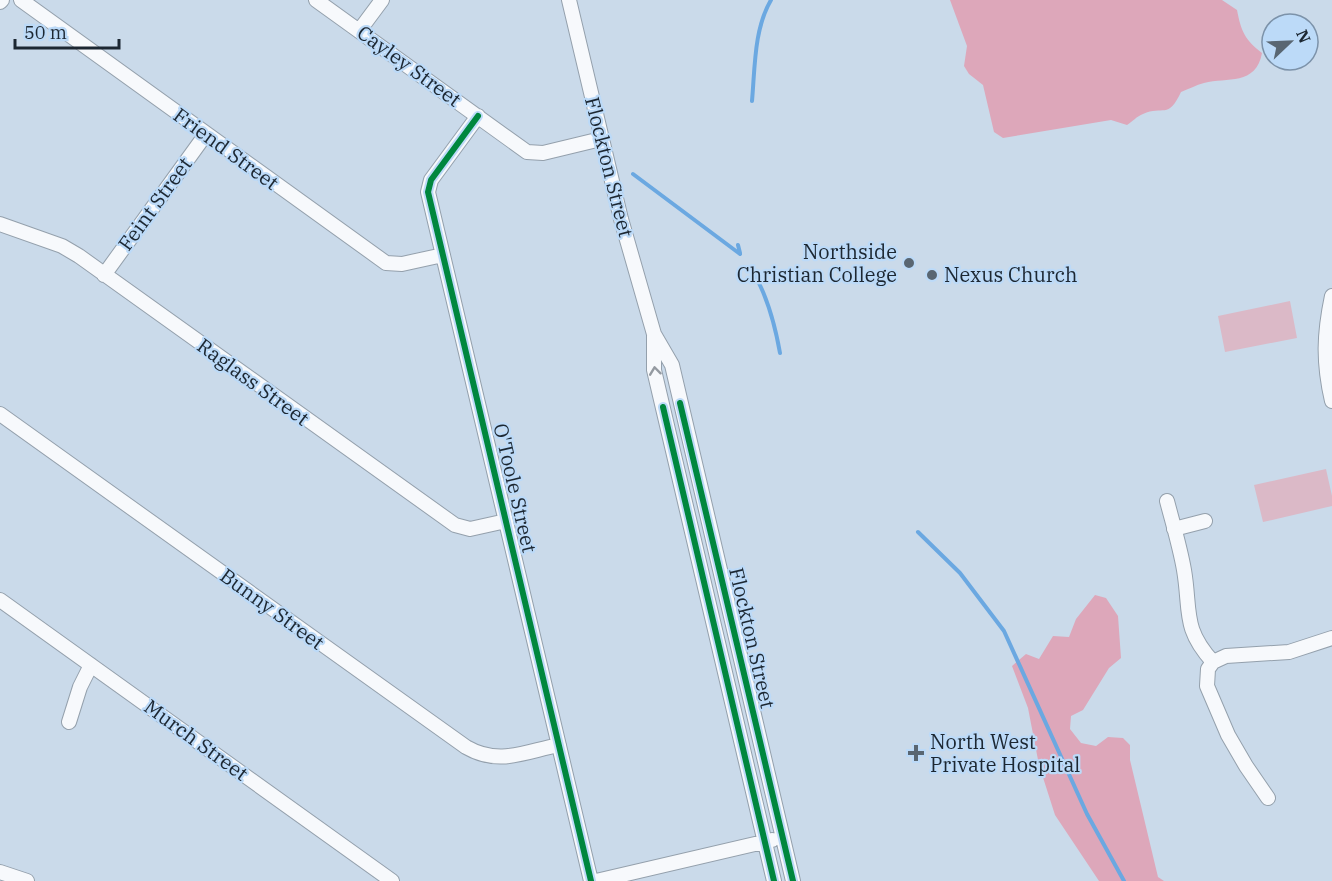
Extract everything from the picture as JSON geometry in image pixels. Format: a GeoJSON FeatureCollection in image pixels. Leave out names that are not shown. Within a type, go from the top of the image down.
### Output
{"type":"FeatureCollection","features":[{"type":"Feature","properties":{"kind":"street","name":"Friend Street"},"geometry":{"type":"LineString","coordinates":[[21,0],[386,262],[402,264],[443,255]]}},
{"type":"Feature","properties":{"kind":"street","name":"Cayley Street"},"geometry":{"type":"LineString","coordinates":[[316,0],[531,153],[543,153],[601,140]]}},
{"type":"Feature","properties":{"kind":"street"},"geometry":{"type":"LineString","coordinates":[[359,31],[382,0]]}},
{"type":"Feature","properties":{"kind":"street","name":"Flockton Street"},"geometry":{"type":"LineString","coordinates":[[568,0],[621,219],[654,334],[672,365],[793,881]]}},
{"type":"Feature","properties":{"kind":"street","name":"O'Toole Street"},"geometry":{"type":"LineString","coordinates":[[478,116],[429,184],[429,196],[591,881]]}},
{"type":"Feature","properties":{"kind":"street","name":"Feint Street"},"geometry":{"type":"LineString","coordinates":[[104,275],[206,134]]}},
{"type":"Feature","properties":{"kind":"street","name":"Raglass Street"},"geometry":{"type":"LineString","coordinates":[[0,224],[62,246],[446,520],[459,527],[470,529],[506,521]]}},
{"type":"Feature","properties":{"kind":"street"},"geometry":{"type":"LineString","coordinates":[[1332,296],[1324,343],[1326,371],[1332,401]]}},
{"type":"Feature","properties":{"kind":"street","name":"Flockton Street"},"geometry":{"type":"LineString","coordinates":[[654,334],[654,370],[774,881]]}},
{"type":"Feature","properties":{"kind":"street","name":"Bunny Street"},"geometry":{"type":"LineString","coordinates":[[0,414],[466,747],[486,757],[495,758],[559,745]]}},
{"type":"Feature","properties":{"kind":"street"},"geometry":{"type":"LineString","coordinates":[[1167,501],[1184,570],[1191,630],[1200,648],[1213,662]]}},
{"type":"Feature","properties":{"kind":"street"},"geometry":{"type":"LineString","coordinates":[[1174,529],[1205,521]]}},
{"type":"Feature","properties":{"kind":"street","name":"Murch Street"},"geometry":{"type":"LineString","coordinates":[[0,600],[392,881]]}},
{"type":"Feature","properties":{"kind":"street"},"geometry":{"type":"LineString","coordinates":[[1268,798],[1235,749],[1210,694],[1206,674],[1213,662],[1226,656],[1289,652],[1332,638]]}},
{"type":"Feature","properties":{"kind":"street"},"geometry":{"type":"LineString","coordinates":[[69,722],[80,687],[91,665]]}},
{"type":"Feature","properties":{"kind":"street"},"geometry":{"type":"LineString","coordinates":[[596,881],[782,838]]}},
{"type":"Feature","properties":{"kind":"street"},"geometry":{"type":"LineString","coordinates":[[0,872],[19,880]]}},
{"type":"Feature","properties":{"kind":"shaded area"},"geometry":{"type":"Polygon","coordinates":[[[950,0],[1222,0],[1237,10],[1245,35],[1260,51],[1260,60],[1254,71],[1247,75],[1195,86],[1181,92],[1169,109],[1143,114],[1127,125],[1111,120],[1003,138],[994,132],[983,85],[969,74],[964,66],[967,46],[950,0]]]}},
{"type":"Feature","properties":{"kind":"shaded area"},"geometry":{"type":"Polygon","coordinates":[[[1290,301],[1297,338],[1225,352],[1218,316],[1290,301]]]}},
{"type":"Feature","properties":{"kind":"shaded area"},"geometry":{"type":"Polygon","coordinates":[[[1326,469],[1332,506],[1263,522],[1254,485],[1326,469]]]}},
{"type":"Feature","properties":{"kind":"shaded area"},"geometry":{"type":"Polygon","coordinates":[[[1095,595],[1106,598],[1118,616],[1121,658],[1109,668],[1083,710],[1071,716],[1070,729],[1081,743],[1096,746],[1108,737],[1123,738],[1130,745],[1130,760],[1158,877],[1164,881],[1099,881],[1055,815],[1039,765],[1028,708],[1012,666],[1026,654],[1039,659],[1053,636],[1069,637],[1076,619],[1095,595]]]}},
{"type":"Feature","properties":{"kind":"waterway"},"geometry":{"type":"LineString","coordinates":[[752,101],[758,36],[765,11],[771,0]]}},
{"type":"Feature","properties":{"kind":"waterway"},"geometry":{"type":"LineString","coordinates":[[633,174],[740,254]]}},
{"type":"Feature","properties":{"kind":"waterway"},"geometry":{"type":"LineString","coordinates":[[738,245],[740,253]]}},
{"type":"Feature","properties":{"kind":"waterway"},"geometry":{"type":"LineString","coordinates":[[753,272],[770,311],[780,353]]}},
{"type":"Feature","properties":{"kind":"waterway"},"geometry":{"type":"LineString","coordinates":[[918,532],[960,573],[1004,631],[1087,814],[1124,881]]}},
{"type":"Feature","properties":{"kind":"cycle path"},"geometry":{"type":"LineString","coordinates":[[478,116],[431,180],[428,192],[591,881]]}},
{"type":"Feature","properties":{"kind":"cycle path"},"geometry":{"type":"LineString","coordinates":[[680,403],[793,881]]}},
{"type":"Feature","properties":{"kind":"cycle path"},"geometry":{"type":"LineString","coordinates":[[663,407],[774,881]]}},
{"type":"Feature","properties":{"kind":"place","name":"Northside Christian College"},"geometry":{"type":"Point","coordinates":[909,263]}},
{"type":"Feature","properties":{"kind":"place","name":"Nexus Church"},"geometry":{"type":"Point","coordinates":[932,275]}},
{"type":"Feature","properties":{"kind":"place","name":"North West Private Hospital"},"geometry":{"type":"Point","coordinates":[916,753]}}]}
